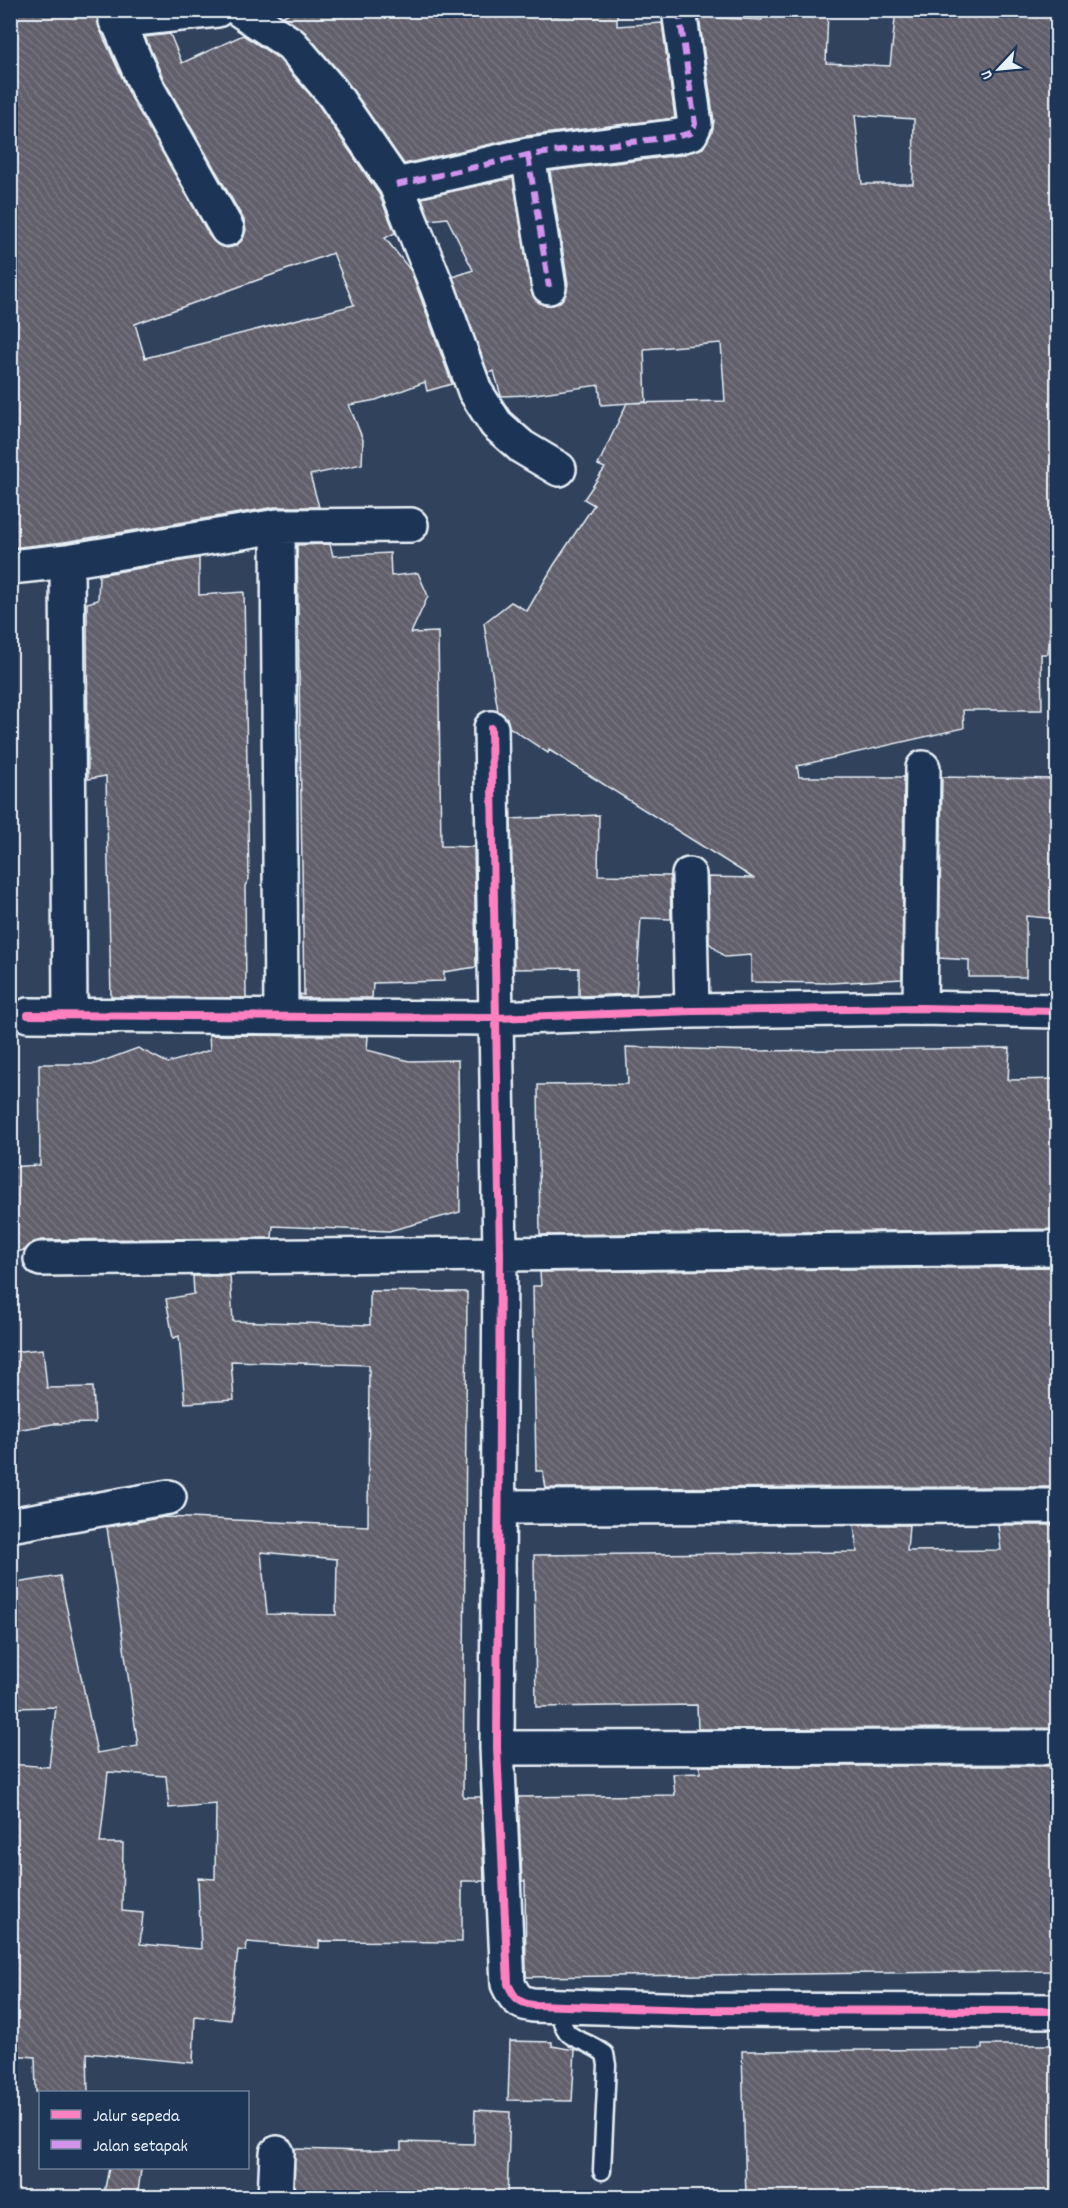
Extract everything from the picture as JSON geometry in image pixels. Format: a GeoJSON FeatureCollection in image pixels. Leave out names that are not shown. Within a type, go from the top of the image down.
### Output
{"type":"FeatureCollection","features":[{"type":"Feature","properties":{"kind":"street"},"geometry":{"type":"LineString","coordinates":[[217,10],[115,16],[147,88],[227,229]]}},
{"type":"Feature","properties":{"kind":"street"},"geometry":{"type":"LineString","coordinates":[[240,10],[291,44],[332,92],[396,185],[438,289],[475,391],[496,424],[522,447],[559,469]]}},
{"type":"Feature","properties":{"kind":"street"},"geometry":{"type":"LineString","coordinates":[[396,185],[528,156],[691,133],[695,124],[679,10]]}},
{"type":"Feature","properties":{"kind":"street"},"geometry":{"type":"LineString","coordinates":[[528,156],[549,287]]}},
{"type":"Feature","properties":{"kind":"street"},"geometry":{"type":"LineString","coordinates":[[10,567],[67,561],[278,526],[411,525]]}},
{"type":"Feature","properties":{"kind":"street"},"geometry":{"type":"LineString","coordinates":[[278,526],[281,1016]]}},
{"type":"Feature","properties":{"kind":"street"},"geometry":{"type":"LineString","coordinates":[[67,561],[70,1015]]}},
{"type":"Feature","properties":{"kind":"street"},"geometry":{"type":"LineString","coordinates":[[491,728],[494,1018],[500,1253],[497,1748],[508,1984],[514,1997],[523,2003],[558,2005],[695,2010],[1058,2010]]}},
{"type":"Feature","properties":{"kind":"street"},"geometry":{"type":"LineString","coordinates":[[920,1008],[923,768]]}},
{"type":"Feature","properties":{"kind":"street"},"geometry":{"type":"LineString","coordinates":[[689,875],[692,1011]]}},
{"type":"Feature","properties":{"kind":"street"},"geometry":{"type":"LineString","coordinates":[[28,1015],[494,1018],[692,1011],[920,1008],[1058,1011]]}},
{"type":"Feature","properties":{"kind":"street"},"geometry":{"type":"LineString","coordinates":[[41,1259],[1058,1248]]}},
{"type":"Feature","properties":{"kind":"street"},"geometry":{"type":"LineString","coordinates":[[10,1525],[169,1497]]}},
{"type":"Feature","properties":{"kind":"street"},"geometry":{"type":"LineString","coordinates":[[499,1507],[1058,1506]]}},
{"type":"Feature","properties":{"kind":"street"},"geometry":{"type":"LineString","coordinates":[[497,1748],[1058,1747]]}},
{"type":"Feature","properties":{"kind":"street"},"geometry":{"type":"LineString","coordinates":[[275,2198],[278,2153]]}},
{"type":"Feature","properties":{"kind":"lane"},"geometry":{"type":"LineString","coordinates":[[558,2005],[561,2026],[568,2035],[594,2046],[605,2054],[607,2065],[602,2171]]}},
{"type":"Feature","properties":{"kind":"building"},"geometry":{"type":"Polygon","coordinates":[[[10,10],[95,10],[101,32],[131,97],[211,238],[218,245],[227,248],[236,246],[243,239],[246,230],[244,220],[164,80],[145,37],[170,34],[182,63],[243,35],[278,58],[317,103],[379,194],[395,233],[385,238],[411,271],[452,384],[427,391],[425,382],[376,400],[349,405],[363,440],[362,464],[310,475],[319,507],[275,507],[64,542],[10,548],[10,351],[18,351],[10,297],[10,10]],[[333,253],[135,324],[145,358],[354,305],[333,253]]]}},
{"type":"Feature","properties":{"kind":"building"},"geometry":{"type":"Polygon","coordinates":[[[295,10],[552,10],[553,16],[617,10],[617,26],[662,23],[675,118],[526,136],[404,164],[346,80],[305,32],[283,16],[295,10]]]}},
{"type":"Feature","properties":{"kind":"building"},"geometry":{"type":"Polygon","coordinates":[[[762,10],[828,10],[826,63],[890,66],[896,10],[1058,10],[1058,603],[1053,600],[1048,654],[1041,654],[1042,710],[963,710],[964,728],[797,766],[799,777],[904,777],[902,979],[831,983],[751,982],[751,955],[725,957],[709,943],[708,877],[753,878],[549,750],[548,753],[509,727],[507,718],[498,711],[484,623],[511,602],[527,611],[594,505],[584,499],[605,468],[598,465],[627,403],[601,405],[599,385],[528,395],[501,396],[494,371],[488,373],[453,277],[473,270],[447,218],[430,220],[422,198],[513,178],[531,291],[535,299],[543,305],[553,305],[560,302],[566,294],[568,284],[550,171],[681,155],[703,148],[712,132],[714,121],[699,17],[762,20],[762,10]],[[855,115],[862,184],[913,184],[914,119],[855,115]],[[721,343],[644,349],[646,402],[633,403],[725,401],[721,343]]]}},
{"type":"Feature","properties":{"kind":"building"},"geometry":{"type":"Polygon","coordinates":[[[330,544],[333,556],[390,553],[391,576],[418,573],[428,596],[411,633],[438,632],[441,846],[474,847],[476,967],[444,972],[444,981],[373,983],[372,998],[300,998],[300,994],[304,995],[297,545],[330,544]]]}},
{"type":"Feature","properties":{"kind":"building"},"geometry":{"type":"Polygon","coordinates":[[[199,558],[199,595],[244,592],[249,879],[245,886],[246,998],[111,997],[106,776],[88,779],[87,603],[98,600],[99,575],[199,558]]]}},
{"type":"Feature","properties":{"kind":"building"},"geometry":{"type":"Polygon","coordinates":[[[942,777],[1058,779],[1058,919],[1026,916],[1026,977],[969,977],[969,960],[939,958],[942,777]]]}},
{"type":"Feature","properties":{"kind":"building"},"geometry":{"type":"Polygon","coordinates":[[[599,815],[598,875],[670,876],[671,919],[641,918],[636,994],[579,996],[579,968],[514,969],[511,819],[599,815]]]}},
{"type":"Feature","properties":{"kind":"building"},"geometry":{"type":"Polygon","coordinates":[[[209,1035],[368,1036],[367,1050],[409,1061],[458,1060],[460,1212],[389,1231],[273,1226],[272,1238],[41,1240],[32,1243],[25,1250],[10,1253],[10,1167],[40,1165],[39,1064],[95,1064],[138,1048],[168,1063],[210,1050],[209,1035]]]}},
{"type":"Feature","properties":{"kind":"building"},"geometry":{"type":"Polygon","coordinates":[[[626,1047],[755,1051],[1010,1048],[1008,1080],[1058,1079],[1058,1229],[540,1235],[538,1085],[628,1084],[626,1047]]]}},
{"type":"Feature","properties":{"kind":"building"},"geometry":{"type":"Polygon","coordinates":[[[1058,1267],[1058,1487],[546,1488],[543,1471],[536,1471],[533,1286],[541,1286],[540,1272],[1058,1267]]]}},
{"type":"Feature","properties":{"kind":"building"},"geometry":{"type":"Polygon","coordinates":[[[193,1276],[230,1276],[233,1321],[370,1325],[370,1291],[467,1292],[463,1797],[481,1797],[484,1881],[462,1881],[462,1942],[319,1941],[319,1948],[247,1942],[246,1951],[238,1950],[230,2020],[195,2016],[193,2063],[87,2053],[88,2091],[36,2092],[35,2057],[10,2055],[10,1764],[49,1767],[56,1707],[10,1708],[10,1584],[60,1576],[97,1753],[138,1746],[107,1527],[165,1517],[368,1526],[369,1365],[231,1361],[234,1400],[185,1403],[179,1336],[173,1338],[166,1299],[194,1294],[193,1276]],[[261,1552],[267,1614],[336,1615],[337,1559],[261,1552]],[[108,1772],[100,1843],[123,1843],[122,1911],[143,1913],[140,1944],[201,1949],[198,1878],[215,1879],[216,1804],[169,1808],[166,1776],[108,1772]]]}},
{"type":"Feature","properties":{"kind":"building"},"geometry":{"type":"Polygon","coordinates":[[[43,1349],[47,1388],[93,1387],[95,1423],[52,1424],[10,1431],[10,1352],[43,1349]]]}},
{"type":"Feature","properties":{"kind":"building"},"geometry":{"type":"Polygon","coordinates":[[[854,1525],[909,1525],[907,1551],[1001,1550],[998,1525],[1058,1525],[1058,1728],[698,1729],[697,1705],[536,1707],[534,1555],[857,1552],[854,1525]]]}},
{"type":"Feature","properties":{"kind":"building"},"geometry":{"type":"Polygon","coordinates":[[[700,1766],[1058,1766],[1058,1971],[526,1977],[525,1881],[522,1881],[518,1797],[675,1795],[673,1774],[700,1773],[700,1766]]]}},
{"type":"Feature","properties":{"kind":"building"},"geometry":{"type":"Polygon","coordinates":[[[510,2041],[552,2042],[552,2046],[575,2050],[572,2101],[508,2100],[510,2041]]]}},
{"type":"Feature","properties":{"kind":"building"},"geometry":{"type":"Polygon","coordinates":[[[982,2045],[1058,2045],[1058,2198],[746,2198],[742,2051],[982,2049],[982,2045]]]}},
{"type":"Feature","properties":{"kind":"building"},"geometry":{"type":"Polygon","coordinates":[[[475,2110],[510,2112],[507,2198],[294,2198],[295,2149],[401,2150],[401,2142],[474,2144],[475,2110]]]}},
{"type":"Feature","properties":{"kind":"building"},"geometry":{"type":"Polygon","coordinates":[[[109,2169],[141,2170],[137,2198],[103,2198],[109,2169]]]}},
{"type":"Feature","properties":{"kind":"marked path"},"geometry":{"type":"LineString","coordinates":[[396,185],[528,155],[691,133],[695,124],[679,10]]}},
{"type":"Feature","properties":{"kind":"marked path"},"geometry":{"type":"LineString","coordinates":[[528,155],[549,287]]}},
{"type":"Feature","properties":{"kind":"cycle path"},"geometry":{"type":"LineString","coordinates":[[491,728],[500,1253],[497,1748],[508,1984],[517,1999],[533,2005],[695,2010],[1058,2011]]}},
{"type":"Feature","properties":{"kind":"cycle path"},"geometry":{"type":"LineString","coordinates":[[28,1015],[494,1018],[692,1011],[920,1008],[1058,1011]]}}]}
